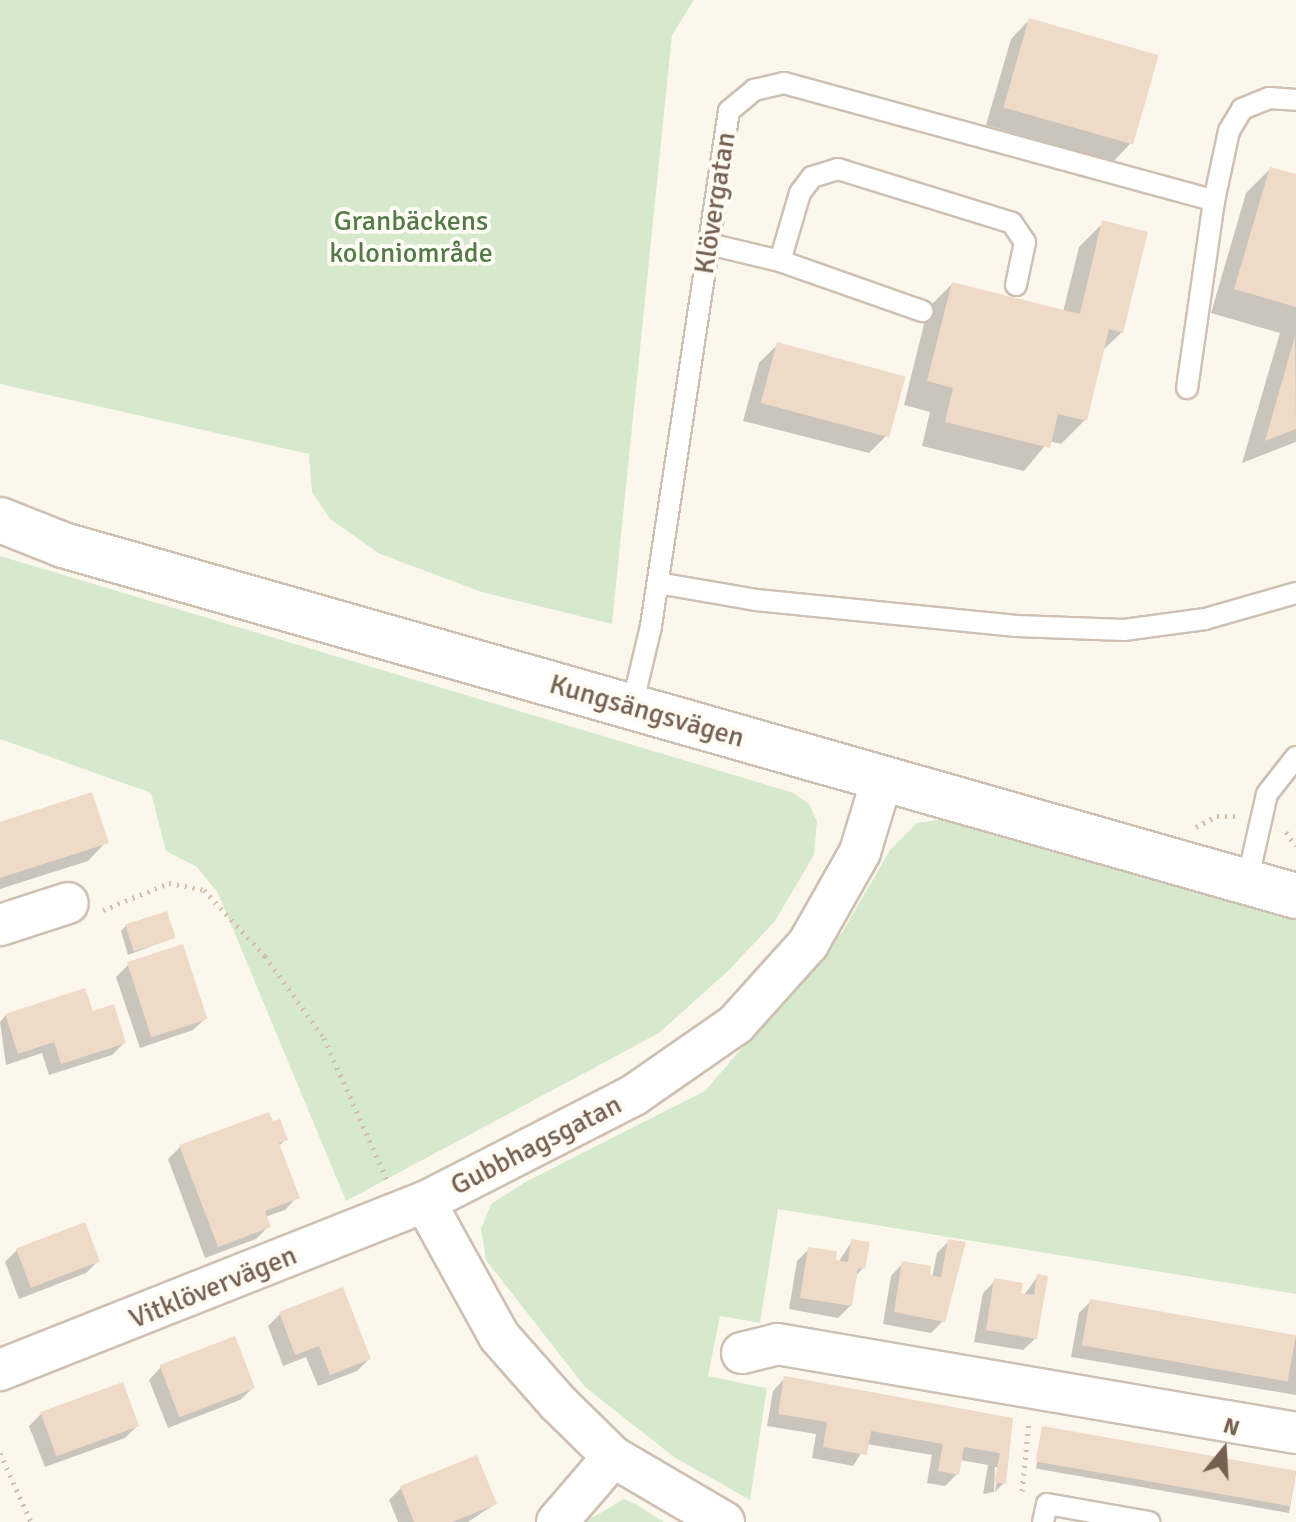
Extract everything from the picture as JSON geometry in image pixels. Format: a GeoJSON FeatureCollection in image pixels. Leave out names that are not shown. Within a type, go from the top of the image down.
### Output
{"type":"FeatureCollection","features":[{"type":"Feature","properties":{"kind":"street","name":"Kungsängsvägen"},"geometry":{"type":"LineString","coordinates":[[0,520],[63,545],[1296,896]]}},
{"type":"Feature","properties":{"kind":"street","name":"Gubbhagsgatan"},"geometry":{"type":"LineString","coordinates":[[724,1522],[613,1457],[499,1336],[413,1207],[634,1095],[736,1024],[808,944],[860,852],[882,779]]}},
{"type":"Feature","properties":{"kind":"street"},"geometry":{"type":"LineString","coordinates":[[0,925],[68,903]]}},
{"type":"Feature","properties":{"kind":"street","name":"Vitklövervägen"},"geometry":{"type":"LineString","coordinates":[[0,1370],[413,1207]]}},
{"type":"Feature","properties":{"kind":"street"},"geometry":{"type":"LineString","coordinates":[[742,1353],[777,1344],[1296,1433]]}},
{"type":"Feature","properties":{"kind":"street"},"geometry":{"type":"LineString","coordinates":[[557,1522],[613,1457]]}},
{"type":"Feature","properties":{"kind":"lane","name":"Klövergatan"},"geometry":{"type":"LineString","coordinates":[[632,706],[658,583],[729,111],[754,90],[784,83],[1214,201]]}},
{"type":"Feature","properties":{"kind":"lane"},"geometry":{"type":"LineString","coordinates":[[1187,388],[1214,201],[1229,131],[1242,109],[1269,98],[1296,100]]}},
{"type":"Feature","properties":{"kind":"lane"},"geometry":{"type":"LineString","coordinates":[[780,261],[800,193],[812,177],[838,169],[1012,223],[1025,242],[1016,285]]}},
{"type":"Feature","properties":{"kind":"lane"},"geometry":{"type":"LineString","coordinates":[[709,244],[780,261],[922,311]]}},
{"type":"Feature","properties":{"kind":"lane"},"geometry":{"type":"LineString","coordinates":[[658,583],[756,600],[1017,626],[1124,630],[1205,619],[1296,593]]}},
{"type":"Feature","properties":{"kind":"lane"},"geometry":{"type":"LineString","coordinates":[[1247,882],[1253,837],[1267,794],[1296,757]]}},
{"type":"Feature","properties":{"kind":"lane"},"geometry":{"type":"LineString","coordinates":[[1045,1514],[1149,1522]]}},
{"type":"Feature","properties":{"kind":"path"},"geometry":{"type":"LineString","coordinates":[[68,903],[74,921],[169,883],[204,890],[265,956],[324,1038],[413,1207]]}},
{"type":"Feature","properties":{"kind":"path"},"geometry":{"type":"LineString","coordinates":[[1034,1389],[1021,1482],[1027,1499],[1045,1514]]}},
{"type":"Feature","properties":{"kind":"path"},"geometry":{"type":"LineString","coordinates":[[0,1453],[31,1522]]}},
{"type":"Feature","properties":{"kind":"green space","name":"Granbäckens koloniområde"},"geometry":{"type":"Polygon","coordinates":[[[0,0],[694,0],[672,35],[612,624],[482,592],[380,554],[330,519],[312,492],[309,454],[0,384],[0,0]]]}},
{"type":"Feature","properties":{"kind":"green space"},"geometry":{"type":"Polygon","coordinates":[[[0,556],[794,793],[809,804],[817,821],[814,855],[775,921],[728,971],[659,1033],[346,1201],[218,893],[197,867],[166,851],[151,793],[0,739],[0,556]]]}},
{"type":"Feature","properties":{"kind":"green space"},"geometry":{"type":"Polygon","coordinates":[[[952,818],[1296,919],[1296,1294],[778,1209],[760,1323],[720,1316],[708,1376],[767,1388],[750,1500],[674,1457],[585,1387],[486,1260],[481,1229],[491,1204],[527,1181],[705,1091],[843,931],[890,850],[917,823],[952,818]]]}},
{"type":"Feature","properties":{"kind":"green space"},"geometry":{"type":"Polygon","coordinates":[[[624,1499],[637,1505],[664,1522],[585,1522],[624,1499]]]}},
{"type":"Feature","properties":{"kind":"building"},"geometry":{"type":"Polygon","coordinates":[[[1029,18],[1159,55],[1133,145],[1003,107],[1029,18]]]}},
{"type":"Feature","properties":{"kind":"building"},"geometry":{"type":"Polygon","coordinates":[[[1270,167],[1296,174],[1296,307],[1234,289],[1270,167]]]}},
{"type":"Feature","properties":{"kind":"building"},"geometry":{"type":"Polygon","coordinates":[[[1102,220],[1148,232],[1123,333],[1109,329],[1087,421],[1058,414],[1050,448],[945,422],[953,388],[927,381],[952,282],[1080,314],[1102,220]]]}},
{"type":"Feature","properties":{"kind":"building"},"geometry":{"type":"Polygon","coordinates":[[[1295,336],[1296,429],[1265,441],[1295,336]]]}},
{"type":"Feature","properties":{"kind":"building"},"geometry":{"type":"Polygon","coordinates":[[[777,342],[905,376],[889,437],[761,403],[777,342]]]}},
{"type":"Feature","properties":{"kind":"building"},"geometry":{"type":"Polygon","coordinates":[[[92,792],[109,843],[0,878],[0,822],[92,792]]]}},
{"type":"Feature","properties":{"kind":"building"},"geometry":{"type":"Polygon","coordinates":[[[167,911],[176,938],[134,951],[125,925],[167,911]]]}},
{"type":"Feature","properties":{"kind":"building"},"geometry":{"type":"Polygon","coordinates":[[[183,944],[207,1019],[151,1037],[127,962],[183,944]]]}},
{"type":"Feature","properties":{"kind":"building"},"geometry":{"type":"Polygon","coordinates":[[[85,988],[93,1011],[114,1004],[126,1043],[61,1064],[54,1042],[18,1054],[5,1014],[85,988]]]}},
{"type":"Feature","properties":{"kind":"building"},"geometry":{"type":"Polygon","coordinates":[[[269,1112],[273,1121],[280,1119],[288,1140],[279,1143],[300,1198],[265,1211],[271,1227],[218,1247],[179,1145],[269,1112]]]}},
{"type":"Feature","properties":{"kind":"building"},"geometry":{"type":"Polygon","coordinates":[[[85,1222],[100,1261],[31,1288],[16,1249],[85,1222]]]}},
{"type":"Feature","properties":{"kind":"building"},"geometry":{"type":"Polygon","coordinates":[[[851,1239],[870,1242],[865,1269],[858,1268],[852,1306],[800,1298],[808,1247],[837,1251],[836,1260],[848,1262],[851,1239]]]}},
{"type":"Feature","properties":{"kind":"building"},"geometry":{"type":"Polygon","coordinates":[[[948,1239],[966,1242],[945,1322],[894,1312],[902,1261],[931,1266],[930,1275],[941,1277],[948,1239]]]}},
{"type":"Feature","properties":{"kind":"building"},"geometry":{"type":"Polygon","coordinates":[[[1037,1274],[1048,1276],[1037,1339],[986,1330],[994,1278],[1023,1283],[1021,1293],[1034,1295],[1037,1274]]]}},
{"type":"Feature","properties":{"kind":"building"},"geometry":{"type":"Polygon","coordinates":[[[343,1287],[371,1359],[330,1375],[319,1346],[295,1355],[279,1312],[343,1287]]]}},
{"type":"Feature","properties":{"kind":"building"},"geometry":{"type":"Polygon","coordinates":[[[1090,1299],[1296,1335],[1288,1382],[1082,1345],[1090,1299]]]}},
{"type":"Feature","properties":{"kind":"building"},"geometry":{"type":"Polygon","coordinates":[[[235,1336],[255,1388],[179,1417],[159,1365],[235,1336]]]}},
{"type":"Feature","properties":{"kind":"building"},"geometry":{"type":"Polygon","coordinates":[[[784,1376],[1013,1418],[1006,1484],[994,1482],[1000,1453],[964,1447],[959,1475],[938,1471],[943,1444],[871,1431],[867,1455],[823,1447],[827,1422],[778,1414],[784,1376]]]}},
{"type":"Feature","properties":{"kind":"building"},"geometry":{"type":"Polygon","coordinates":[[[123,1382],[139,1426],[56,1456],[40,1412],[123,1382]]]}},
{"type":"Feature","properties":{"kind":"building"},"geometry":{"type":"Polygon","coordinates":[[[1042,1426],[1296,1471],[1290,1506],[1036,1461],[1042,1426]]]}},
{"type":"Feature","properties":{"kind":"building"},"geometry":{"type":"Polygon","coordinates":[[[477,1455],[497,1504],[452,1522],[414,1522],[400,1486],[477,1455]]]}}]}
